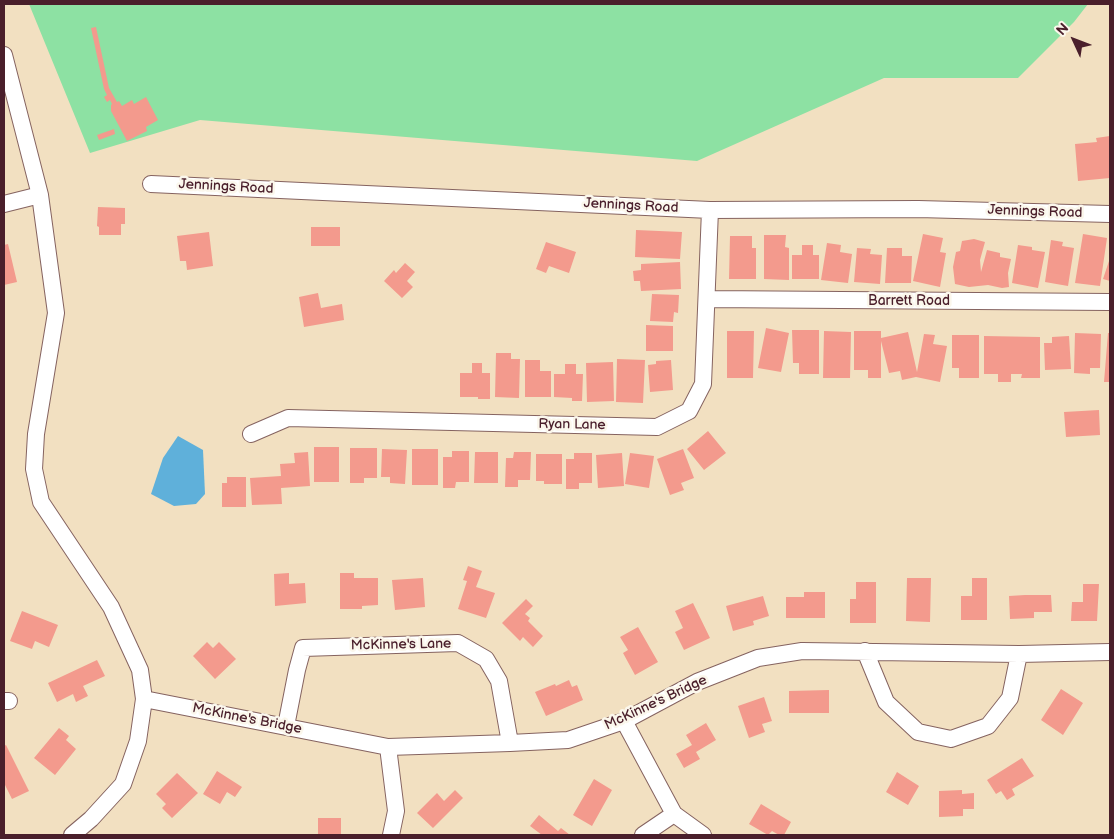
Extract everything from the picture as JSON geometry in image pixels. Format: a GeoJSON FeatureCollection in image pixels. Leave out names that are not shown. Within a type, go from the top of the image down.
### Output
{"type":"FeatureCollection","features":[{"type":"Feature","properties":{"kind":"street"},"geometry":{"type":"LineString","coordinates":[[4,55],[40,195],[56,313],[36,434],[34,469],[41,502],[115,616],[140,670],[144,699],[138,741],[123,784],[91,819],[72,835]]}},
{"type":"Feature","properties":{"kind":"street","name":"Jennings Road"},"geometry":{"type":"LineString","coordinates":[[151,184],[710,210],[918,209],[1110,214]]}},
{"type":"Feature","properties":{"kind":"street"},"geometry":{"type":"LineString","coordinates":[[4,204],[40,195]]}},
{"type":"Feature","properties":{"kind":"street","name":"Ryan Lane"},"geometry":{"type":"LineString","coordinates":[[251,434],[288,418],[657,427],[689,411],[703,384],[708,300],[710,210]]}},
{"type":"Feature","properties":{"kind":"street","name":"Barrett Road"},"geometry":{"type":"LineString","coordinates":[[708,300],[1110,302]]}},
{"type":"Feature","properties":{"kind":"street","name":"McKinne's Lane"},"geometry":{"type":"LineString","coordinates":[[286,726],[296,670],[303,648],[458,643],[486,659],[499,680],[510,743]]}},
{"type":"Feature","properties":{"kind":"street","name":"McKinne's Bridge"},"geometry":{"type":"LineString","coordinates":[[144,699],[388,747],[510,743],[568,740],[624,721],[698,682],[758,658],[802,651],[1019,654],[1110,652]]}},
{"type":"Feature","properties":{"kind":"street"},"geometry":{"type":"LineString","coordinates":[[865,651],[886,702],[918,732],[951,739],[988,726],[1010,698],[1019,654]]}},
{"type":"Feature","properties":{"kind":"street"},"geometry":{"type":"LineString","coordinates":[[624,721],[674,814],[703,835]]}},
{"type":"Feature","properties":{"kind":"street"},"geometry":{"type":"LineString","coordinates":[[388,747],[396,811],[391,835]]}},
{"type":"Feature","properties":{"kind":"street"},"geometry":{"type":"LineString","coordinates":[[643,835],[674,814]]}},
{"type":"Feature","properties":{"kind":"green space"},"geometry":{"type":"Polygon","coordinates":[[[29,4],[1088,4],[1074,22],[1018,78],[884,78],[697,161],[200,120],[90,153],[29,4]]]}},
{"type":"Feature","properties":{"kind":"water"},"geometry":{"type":"Polygon","coordinates":[[[178,436],[203,450],[205,494],[196,504],[174,506],[151,494],[163,458],[178,436]]]}},
{"type":"Feature","properties":{"kind":"building"},"geometry":{"type":"Polygon","coordinates":[[[96,27],[109,88],[117,102],[119,101],[122,106],[132,100],[134,104],[146,97],[158,120],[146,127],[147,131],[127,141],[111,111],[112,104],[110,100],[107,102],[104,97],[107,95],[104,89],[91,28],[96,27]]]}},
{"type":"Feature","properties":{"kind":"building"},"geometry":{"type":"Polygon","coordinates":[[[114,129],[115,134],[99,140],[97,135],[114,129]]]}},
{"type":"Feature","properties":{"kind":"building"},"geometry":{"type":"Polygon","coordinates":[[[1110,136],[1110,178],[1078,181],[1075,144],[1097,142],[1096,138],[1110,136]]]}},
{"type":"Feature","properties":{"kind":"building"},"geometry":{"type":"Polygon","coordinates":[[[98,207],[125,208],[125,224],[121,224],[121,235],[99,235],[99,227],[97,226],[98,207]]]}},
{"type":"Feature","properties":{"kind":"building"},"geometry":{"type":"Polygon","coordinates":[[[311,227],[340,227],[340,246],[311,246],[311,227]]]}},
{"type":"Feature","properties":{"kind":"building"},"geometry":{"type":"Polygon","coordinates":[[[636,230],[682,232],[680,259],[635,257],[636,230]]]}},
{"type":"Feature","properties":{"kind":"building"},"geometry":{"type":"Polygon","coordinates":[[[209,232],[213,266],[187,270],[186,261],[180,261],[177,236],[209,232]]]}},
{"type":"Feature","properties":{"kind":"building"},"geometry":{"type":"Polygon","coordinates":[[[923,234],[943,238],[940,252],[946,253],[940,287],[913,281],[923,234]]]}},
{"type":"Feature","properties":{"kind":"building"},"geometry":{"type":"Polygon","coordinates":[[[1083,234],[1107,238],[1100,286],[1075,283],[1083,234]]]}},
{"type":"Feature","properties":{"kind":"building"},"geometry":{"type":"Polygon","coordinates":[[[764,235],[786,235],[785,247],[789,248],[789,280],[764,279],[764,235]]]}},
{"type":"Feature","properties":{"kind":"building"},"geometry":{"type":"Polygon","coordinates":[[[730,236],[752,236],[752,248],[756,248],[756,279],[729,279],[730,236]]]}},
{"type":"Feature","properties":{"kind":"building"},"geometry":{"type":"Polygon","coordinates":[[[974,239],[985,242],[980,260],[981,272],[987,250],[1000,253],[1000,257],[1011,259],[1008,273],[1009,287],[1002,288],[988,285],[969,287],[955,284],[953,267],[956,252],[960,251],[962,241],[974,239]]]}},
{"type":"Feature","properties":{"kind":"building"},"geometry":{"type":"Polygon","coordinates":[[[1051,240],[1063,242],[1062,246],[1074,248],[1068,286],[1045,282],[1051,240]]]}},
{"type":"Feature","properties":{"kind":"building"},"geometry":{"type":"Polygon","coordinates":[[[546,242],[576,252],[569,273],[549,266],[546,273],[536,269],[546,242]]]}},
{"type":"Feature","properties":{"kind":"building"},"geometry":{"type":"Polygon","coordinates":[[[827,243],[841,245],[840,252],[852,254],[848,283],[821,280],[827,243]]]}},
{"type":"Feature","properties":{"kind":"building"},"geometry":{"type":"Polygon","coordinates":[[[8,244],[17,282],[4,285],[4,245],[8,244]]]}},
{"type":"Feature","properties":{"kind":"building"},"geometry":{"type":"Polygon","coordinates":[[[802,245],[813,245],[813,255],[819,255],[819,279],[792,279],[792,255],[802,255],[802,245]]]}},
{"type":"Feature","properties":{"kind":"building"},"geometry":{"type":"Polygon","coordinates":[[[1018,245],[1032,247],[1032,250],[1045,252],[1038,288],[1012,283],[1018,245]]]}},
{"type":"Feature","properties":{"kind":"building"},"geometry":{"type":"Polygon","coordinates":[[[857,248],[871,249],[870,254],[882,255],[880,284],[854,282],[857,248]]]}},
{"type":"Feature","properties":{"kind":"building"},"geometry":{"type":"Polygon","coordinates":[[[887,248],[902,248],[902,256],[912,256],[911,283],[885,283],[887,248]]]}},
{"type":"Feature","properties":{"kind":"building"},"geometry":{"type":"Polygon","coordinates":[[[1110,258],[1110,281],[1103,279],[1110,258]]]}},
{"type":"Feature","properties":{"kind":"building"},"geometry":{"type":"Polygon","coordinates":[[[680,262],[681,289],[641,291],[640,281],[634,281],[633,271],[641,270],[641,264],[680,262]]]}},
{"type":"Feature","properties":{"kind":"building"},"geometry":{"type":"Polygon","coordinates":[[[405,263],[415,272],[407,281],[413,287],[402,298],[384,281],[394,270],[396,273],[405,263]]]}},
{"type":"Feature","properties":{"kind":"building"},"geometry":{"type":"Polygon","coordinates":[[[318,293],[321,308],[342,304],[344,320],[304,327],[299,297],[318,293]]]}},
{"type":"Feature","properties":{"kind":"building"},"geometry":{"type":"Polygon","coordinates":[[[652,294],[679,295],[678,313],[674,312],[673,322],[650,321],[652,294]]]}},
{"type":"Feature","properties":{"kind":"building"},"geometry":{"type":"Polygon","coordinates":[[[646,325],[673,326],[673,351],[646,351],[646,325]]]}},
{"type":"Feature","properties":{"kind":"building"},"geometry":{"type":"Polygon","coordinates":[[[766,328],[789,333],[781,372],[758,368],[766,328]]]}},
{"type":"Feature","properties":{"kind":"building"},"geometry":{"type":"Polygon","coordinates":[[[792,330],[819,330],[819,374],[799,374],[799,363],[793,363],[792,330]]]}},
{"type":"Feature","properties":{"kind":"building"},"geometry":{"type":"Polygon","coordinates":[[[727,331],[754,331],[753,378],[727,378],[727,331]]]}},
{"type":"Feature","properties":{"kind":"building"},"geometry":{"type":"Polygon","coordinates":[[[824,331],[851,332],[850,378],[823,378],[824,331]]]}},
{"type":"Feature","properties":{"kind":"building"},"geometry":{"type":"Polygon","coordinates":[[[854,331],[881,331],[881,338],[908,332],[917,372],[924,334],[935,335],[933,344],[947,346],[940,382],[916,377],[902,380],[900,371],[889,373],[881,341],[881,378],[868,378],[868,370],[854,370],[854,331]]]}},
{"type":"Feature","properties":{"kind":"building"},"geometry":{"type":"Polygon","coordinates":[[[1075,333],[1101,334],[1100,368],[1090,368],[1090,374],[1074,373],[1075,333]]]}},
{"type":"Feature","properties":{"kind":"building"},"geometry":{"type":"Polygon","coordinates":[[[1108,333],[1110,333],[1110,382],[1104,382],[1108,333]]]}},
{"type":"Feature","properties":{"kind":"building"},"geometry":{"type":"Polygon","coordinates":[[[952,335],[979,335],[979,378],[959,378],[959,368],[952,368],[952,335]]]}},
{"type":"Feature","properties":{"kind":"building"},"geometry":{"type":"Polygon","coordinates":[[[984,336],[1040,337],[1040,378],[1021,378],[1022,374],[1011,374],[1011,382],[998,382],[998,374],[984,374],[984,336]]]}},
{"type":"Feature","properties":{"kind":"building"},"geometry":{"type":"Polygon","coordinates":[[[1069,336],[1071,369],[1045,370],[1044,343],[1052,343],[1052,337],[1069,336]]]}},
{"type":"Feature","properties":{"kind":"building"},"geometry":{"type":"Polygon","coordinates":[[[496,353],[511,353],[511,359],[520,359],[519,398],[495,397],[496,353]]]}},
{"type":"Feature","properties":{"kind":"building"},"geometry":{"type":"Polygon","coordinates":[[[617,359],[645,360],[643,403],[616,402],[617,359]]]}},
{"type":"Feature","properties":{"kind":"building"},"geometry":{"type":"Polygon","coordinates":[[[525,360],[540,360],[540,371],[551,371],[551,397],[525,397],[525,360]]]}},
{"type":"Feature","properties":{"kind":"building"},"geometry":{"type":"Polygon","coordinates":[[[671,360],[673,390],[650,392],[648,365],[656,364],[656,361],[671,360]]]}},
{"type":"Feature","properties":{"kind":"building"},"geometry":{"type":"Polygon","coordinates":[[[613,362],[614,401],[587,402],[586,363],[613,362]]]}},
{"type":"Feature","properties":{"kind":"building"},"geometry":{"type":"Polygon","coordinates":[[[472,363],[482,363],[482,373],[490,373],[490,399],[460,397],[460,373],[472,373],[472,363]]]}},
{"type":"Feature","properties":{"kind":"building"},"geometry":{"type":"Polygon","coordinates":[[[565,364],[576,364],[576,374],[583,374],[582,401],[572,401],[572,398],[554,397],[554,374],[565,374],[565,364]]]}},
{"type":"Feature","properties":{"kind":"building"},"geometry":{"type":"Polygon","coordinates":[[[1099,410],[1100,435],[1066,437],[1064,412],[1099,410]]]}},
{"type":"Feature","properties":{"kind":"building"},"geometry":{"type":"Polygon","coordinates":[[[708,431],[726,453],[704,470],[687,449],[708,431]]]}},
{"type":"Feature","properties":{"kind":"building"},"geometry":{"type":"Polygon","coordinates":[[[314,447],[339,447],[339,482],[314,482],[314,447]]]}},
{"type":"Feature","properties":{"kind":"building"},"geometry":{"type":"Polygon","coordinates":[[[350,448],[377,448],[377,478],[364,478],[364,483],[350,483],[350,448]]]}},
{"type":"Feature","properties":{"kind":"building"},"geometry":{"type":"Polygon","coordinates":[[[382,449],[407,450],[405,484],[390,483],[390,477],[381,477],[382,449]]]}},
{"type":"Feature","properties":{"kind":"building"},"geometry":{"type":"Polygon","coordinates":[[[412,449],[438,449],[438,485],[412,485],[412,449]]]}},
{"type":"Feature","properties":{"kind":"building"},"geometry":{"type":"Polygon","coordinates":[[[683,449],[694,478],[681,483],[684,490],[670,495],[657,459],[683,449]]]}},
{"type":"Feature","properties":{"kind":"building"},"geometry":{"type":"Polygon","coordinates":[[[452,451],[469,451],[469,482],[456,482],[455,488],[443,488],[443,457],[452,457],[452,451]]]}},
{"type":"Feature","properties":{"kind":"building"},"geometry":{"type":"Polygon","coordinates":[[[308,452],[310,486],[281,488],[282,504],[252,505],[250,478],[281,476],[280,464],[295,463],[294,453],[308,452]]]}},
{"type":"Feature","properties":{"kind":"building"},"geometry":{"type":"Polygon","coordinates":[[[475,452],[498,452],[498,483],[474,483],[475,452]]]}},
{"type":"Feature","properties":{"kind":"building"},"geometry":{"type":"Polygon","coordinates":[[[514,452],[531,452],[530,480],[518,480],[518,487],[505,487],[506,458],[513,458],[514,452]]]}},
{"type":"Feature","properties":{"kind":"building"},"geometry":{"type":"Polygon","coordinates":[[[574,453],[592,453],[592,483],[579,483],[579,489],[566,489],[566,459],[574,459],[574,453]]]}},
{"type":"Feature","properties":{"kind":"building"},"geometry":{"type":"Polygon","coordinates":[[[622,453],[624,486],[598,488],[596,455],[622,453]]]}},
{"type":"Feature","properties":{"kind":"building"},"geometry":{"type":"Polygon","coordinates":[[[630,453],[654,456],[649,488],[625,484],[630,453]]]}},
{"type":"Feature","properties":{"kind":"building"},"geometry":{"type":"Polygon","coordinates":[[[536,454],[562,454],[562,484],[544,484],[544,481],[536,481],[536,454]]]}},
{"type":"Feature","properties":{"kind":"building"},"geometry":{"type":"Polygon","coordinates":[[[227,477],[246,477],[246,507],[222,507],[222,483],[227,483],[227,477]]]}},
{"type":"Feature","properties":{"kind":"building"},"geometry":{"type":"Polygon","coordinates":[[[468,566],[482,571],[476,587],[495,593],[486,618],[458,609],[467,581],[463,580],[468,566]]]}},
{"type":"Feature","properties":{"kind":"building"},"geometry":{"type":"Polygon","coordinates":[[[289,573],[289,584],[305,583],[306,603],[275,606],[274,574],[289,573]]]}},
{"type":"Feature","properties":{"kind":"building"},"geometry":{"type":"Polygon","coordinates":[[[340,573],[354,573],[354,578],[378,578],[378,605],[362,606],[362,609],[340,609],[340,573]]]}},
{"type":"Feature","properties":{"kind":"building"},"geometry":{"type":"Polygon","coordinates":[[[423,578],[425,607],[395,610],[392,580],[423,578]]]}},
{"type":"Feature","properties":{"kind":"building"},"geometry":{"type":"Polygon","coordinates":[[[907,578],[931,578],[930,622],[906,621],[907,578]]]}},
{"type":"Feature","properties":{"kind":"building"},"geometry":{"type":"Polygon","coordinates":[[[972,578],[987,578],[987,620],[961,620],[961,596],[972,596],[972,578]]]}},
{"type":"Feature","properties":{"kind":"building"},"geometry":{"type":"Polygon","coordinates":[[[856,582],[876,582],[876,623],[850,623],[850,599],[856,599],[856,582]]]}},
{"type":"Feature","properties":{"kind":"building"},"geometry":{"type":"Polygon","coordinates":[[[1083,584],[1099,584],[1097,621],[1071,621],[1072,602],[1083,602],[1083,584]]]}},
{"type":"Feature","properties":{"kind":"building"},"geometry":{"type":"Polygon","coordinates":[[[804,592],[825,592],[825,618],[786,618],[786,597],[804,597],[804,592]]]}},
{"type":"Feature","properties":{"kind":"building"},"geometry":{"type":"Polygon","coordinates":[[[1051,595],[1052,612],[1034,612],[1034,618],[1010,619],[1009,596],[1051,595]]]}},
{"type":"Feature","properties":{"kind":"building"},"geometry":{"type":"Polygon","coordinates":[[[763,596],[769,616],[753,621],[754,625],[733,631],[726,606],[763,596]]]}},
{"type":"Feature","properties":{"kind":"building"},"geometry":{"type":"Polygon","coordinates":[[[526,599],[533,606],[525,614],[530,618],[528,621],[543,636],[533,647],[523,637],[520,641],[502,623],[526,599]]]}},
{"type":"Feature","properties":{"kind":"building"},"geometry":{"type":"Polygon","coordinates":[[[693,603],[710,638],[684,650],[675,632],[683,628],[675,611],[693,603]]]}},
{"type":"Feature","properties":{"kind":"building"},"geometry":{"type":"Polygon","coordinates":[[[22,611],[58,625],[49,647],[35,641],[32,649],[10,641],[22,611]]]}},
{"type":"Feature","properties":{"kind":"building"},"geometry":{"type":"Polygon","coordinates":[[[638,627],[658,662],[635,675],[623,653],[628,650],[620,637],[638,627]]]}},
{"type":"Feature","properties":{"kind":"building"},"geometry":{"type":"Polygon","coordinates":[[[207,642],[213,648],[219,642],[236,659],[215,679],[193,656],[207,642]]]}},
{"type":"Feature","properties":{"kind":"building"},"geometry":{"type":"Polygon","coordinates":[[[97,660],[105,676],[83,686],[88,696],[76,702],[73,694],[57,702],[48,683],[97,660]]]}},
{"type":"Feature","properties":{"kind":"building"},"geometry":{"type":"Polygon","coordinates":[[[569,680],[572,687],[577,685],[583,700],[546,716],[535,692],[569,680]]]}},
{"type":"Feature","properties":{"kind":"building"},"geometry":{"type":"Polygon","coordinates":[[[1061,689],[1083,703],[1063,735],[1041,720],[1061,689]]]}},
{"type":"Feature","properties":{"kind":"building"},"geometry":{"type":"Polygon","coordinates":[[[829,690],[829,713],[789,713],[789,691],[829,690]]]}},
{"type":"Feature","properties":{"kind":"building"},"geometry":{"type":"Polygon","coordinates":[[[764,697],[772,721],[762,724],[765,732],[749,738],[738,706],[764,697]]]}},
{"type":"Feature","properties":{"kind":"building"},"geometry":{"type":"Polygon","coordinates":[[[706,723],[716,740],[696,752],[700,759],[684,768],[676,754],[692,745],[686,735],[706,723]]]}},
{"type":"Feature","properties":{"kind":"building"},"geometry":{"type":"Polygon","coordinates":[[[59,728],[69,736],[66,740],[76,749],[55,775],[34,758],[59,728]]]}},
{"type":"Feature","properties":{"kind":"building"},"geometry":{"type":"Polygon","coordinates":[[[6,745],[29,791],[12,799],[4,785],[4,746],[6,745]]]}},
{"type":"Feature","properties":{"kind":"building"},"geometry":{"type":"Polygon","coordinates":[[[1022,758],[1034,776],[1012,789],[1015,795],[1007,800],[1001,791],[996,794],[987,780],[1022,758]]]}},
{"type":"Feature","properties":{"kind":"building"},"geometry":{"type":"Polygon","coordinates":[[[217,771],[242,787],[235,797],[227,792],[220,804],[203,794],[217,771]]]}},
{"type":"Feature","properties":{"kind":"building"},"geometry":{"type":"Polygon","coordinates":[[[897,772],[919,786],[908,805],[886,792],[897,772]]]}},
{"type":"Feature","properties":{"kind":"building"},"geometry":{"type":"Polygon","coordinates":[[[177,773],[198,793],[172,818],[162,808],[166,804],[156,794],[177,773]]]}},
{"type":"Feature","properties":{"kind":"building"},"geometry":{"type":"Polygon","coordinates":[[[594,779],[612,790],[592,826],[573,815],[594,779]]]}},
{"type":"Feature","properties":{"kind":"building"},"geometry":{"type":"Polygon","coordinates":[[[455,790],[463,798],[433,828],[417,813],[437,793],[444,801],[455,790]]]}},
{"type":"Feature","properties":{"kind":"building"},"geometry":{"type":"Polygon","coordinates":[[[962,790],[962,794],[974,793],[974,809],[963,809],[963,816],[939,817],[939,791],[962,790]]]}},
{"type":"Feature","properties":{"kind":"building"},"geometry":{"type":"Polygon","coordinates":[[[761,804],[791,822],[784,835],[779,835],[772,831],[768,835],[749,824],[761,804]]]}},
{"type":"Feature","properties":{"kind":"building"},"geometry":{"type":"Polygon","coordinates":[[[539,815],[558,831],[561,828],[570,835],[542,835],[530,826],[539,815]]]}},
{"type":"Feature","properties":{"kind":"building"},"geometry":{"type":"Polygon","coordinates":[[[318,818],[341,818],[341,835],[318,835],[318,818]]]}}]}
